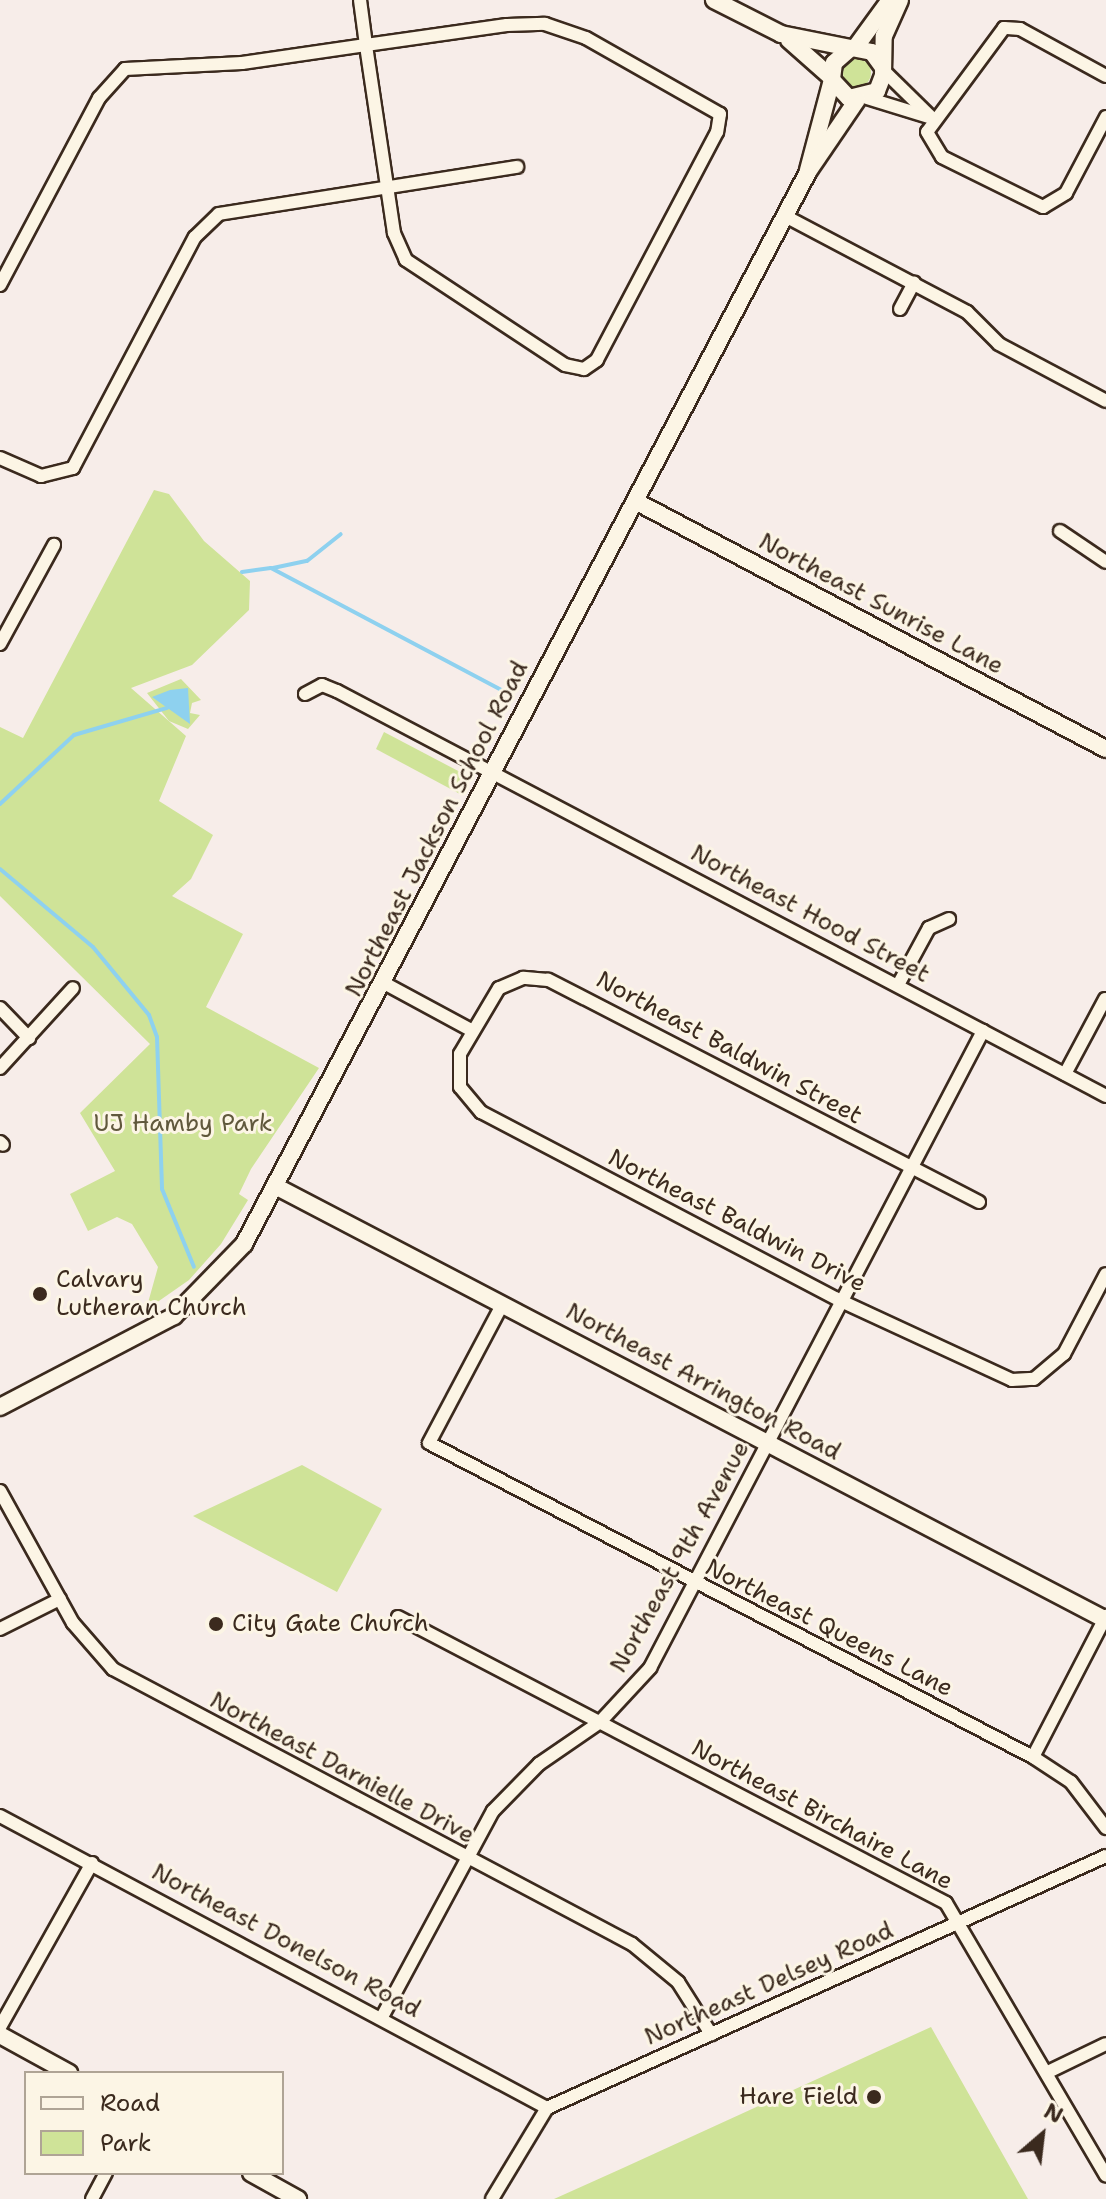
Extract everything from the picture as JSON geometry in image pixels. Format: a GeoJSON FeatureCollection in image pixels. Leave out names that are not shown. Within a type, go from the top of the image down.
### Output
{"type":"FeatureCollection","features":[{"type":"Feature","properties":{"kind":"street"},"geometry":{"type":"LineString","coordinates":[[0,285],[99,98],[125,69],[242,63],[366,45],[545,24],[586,38],[720,114],[717,132],[597,360],[584,369],[565,365],[406,260],[387,186],[366,45],[360,0]]}},
{"type":"Feature","properties":{"kind":"street"},"geometry":{"type":"LineString","coordinates":[[714,0],[781,34],[832,79],[862,99],[932,118]]}},
{"type":"Feature","properties":{"kind":"street"},"geometry":{"type":"LineString","coordinates":[[832,79],[838,56],[853,48],[890,0]]}},
{"type":"Feature","properties":{"kind":"street"},"geometry":{"type":"LineString","coordinates":[[862,99],[880,87],[884,36],[900,0]]}},
{"type":"Feature","properties":{"kind":"street"},"geometry":{"type":"LineString","coordinates":[[932,118],[956,100],[989,41],[1004,28],[1020,29],[1106,76]]}},
{"type":"Feature","properties":{"kind":"street"},"geometry":{"type":"LineString","coordinates":[[781,34],[872,52],[883,68],[932,118],[934,151],[1043,207],[1066,193],[1106,117]]}},
{"type":"Feature","properties":{"kind":"street","name":"Northeast Jackson School Road"},"geometry":{"type":"LineString","coordinates":[[808,172],[832,79]]}},
{"type":"Feature","properties":{"kind":"street","name":"Northeast Jackson School Road"},"geometry":{"type":"LineString","coordinates":[[0,1407],[193,1302],[235,1257],[277,1187],[808,172],[862,99]]}},
{"type":"Feature","properties":{"kind":"street"},"geometry":{"type":"LineString","coordinates":[[0,458],[41,476],[73,468],[209,221],[233,210],[517,167]]}},
{"type":"Feature","properties":{"kind":"street"},"geometry":{"type":"LineString","coordinates":[[785,216],[973,316],[1011,352],[1106,401]]}},
{"type":"Feature","properties":{"kind":"street"},"geometry":{"type":"LineString","coordinates":[[900,309],[914,283]]}},
{"type":"Feature","properties":{"kind":"street","name":"Northeast Sunrise Lane"},"geometry":{"type":"LineString","coordinates":[[635,501],[1106,749]]}},
{"type":"Feature","properties":{"kind":"street"},"geometry":{"type":"LineString","coordinates":[[1060,531],[1106,562]]}},
{"type":"Feature","properties":{"kind":"street"},"geometry":{"type":"LineString","coordinates":[[0,644],[54,545]]}},
{"type":"Feature","properties":{"kind":"street","name":"Northeast Hood Street"},"geometry":{"type":"LineString","coordinates":[[305,694],[322,685],[337,691],[1106,1096]]}},
{"type":"Feature","properties":{"kind":"street"},"geometry":{"type":"LineString","coordinates":[[898,985],[929,928],[949,919]]}},
{"type":"Feature","properties":{"kind":"street","name":"Northeast Baldwin Street"},"geometry":{"type":"LineString","coordinates":[[469,1029],[499,988],[523,978],[548,980],[979,1202]]}},
{"type":"Feature","properties":{"kind":"street"},"geometry":{"type":"LineString","coordinates":[[384,983],[469,1029]]}},
{"type":"Feature","properties":{"kind":"street"},"geometry":{"type":"LineString","coordinates":[[0,1068],[73,988]]}},
{"type":"Feature","properties":{"kind":"street"},"geometry":{"type":"LineString","coordinates":[[1065,1074],[1105,999]]}},
{"type":"Feature","properties":{"kind":"street"},"geometry":{"type":"LineString","coordinates":[[0,1008],[29,1038]]}},
{"type":"Feature","properties":{"kind":"street","name":"Northeast Baldwin Drive"},"geometry":{"type":"LineString","coordinates":[[469,1029],[457,1076],[481,1112],[841,1301],[993,1373],[1034,1379],[1064,1354],[1106,1274]]}},
{"type":"Feature","properties":{"kind":"street","name":"Northeast 9th Avenue"},"geometry":{"type":"LineString","coordinates":[[382,2017],[466,1857],[512,1788],[600,1722],[650,1668],[983,1031]]}},
{"type":"Feature","properties":{"kind":"street","name":"Northeast Arrington Road"},"geometry":{"type":"LineString","coordinates":[[277,1187],[1106,1619]]}},
{"type":"Feature","properties":{"kind":"street","name":"Northeast Queens Lane"},"geometry":{"type":"LineString","coordinates":[[502,1305],[429,1443],[1033,1757],[1071,1782],[1106,1828]]}},
{"type":"Feature","properties":{"kind":"street","name":"Northeast Darnielle Drive"},"geometry":{"type":"LineString","coordinates":[[0,1491],[85,1640],[132,1682],[649,1955],[690,1995],[711,2034]]}},
{"type":"Feature","properties":{"kind":"street"},"geometry":{"type":"LineString","coordinates":[[0,1629],[60,1599]]}},
{"type":"Feature","properties":{"kind":"street","name":"Northeast Birchaire Lane"},"geometry":{"type":"LineString","coordinates":[[398,1617],[946,1903],[963,1922],[1106,2176]]}},
{"type":"Feature","properties":{"kind":"street"},"geometry":{"type":"LineString","coordinates":[[1033,1757],[1106,1619]]}},
{"type":"Feature","properties":{"kind":"street","name":"Northeast Donelson Road"},"geometry":{"type":"LineString","coordinates":[[0,1816],[382,2017],[547,2108]]}},
{"type":"Feature","properties":{"kind":"street","name":"Northeast Delsey Road"},"geometry":{"type":"LineString","coordinates":[[547,2108],[1106,1856]]}},
{"type":"Feature","properties":{"kind":"street"},"geometry":{"type":"LineString","coordinates":[[0,2027],[92,1863]]}},
{"type":"Feature","properties":{"kind":"street"},"geometry":{"type":"LineString","coordinates":[[0,2035],[65,2071]]}},
{"type":"Feature","properties":{"kind":"street"},"geometry":{"type":"LineString","coordinates":[[1048,2072],[1106,2044]]}},
{"type":"Feature","properties":{"kind":"street"},"geometry":{"type":"LineString","coordinates":[[492,2199],[547,2108]]}},
{"type":"Feature","properties":{"kind":"street"},"geometry":{"type":"LineString","coordinates":[[92,2199],[105,2175]]}},
{"type":"Feature","properties":{"kind":"street"},"geometry":{"type":"LineString","coordinates":[[254,2175],[291,2197]]}},
{"type":"Feature","properties":{"kind":"green space"},"geometry":{"type":"Polygon","coordinates":[[[857,59],[867,63],[871,73],[867,83],[857,87],[847,83],[843,73],[847,63],[857,59]]]}},
{"type":"Feature","properties":{"kind":"green space","name":"UJ Hamby Park"},"geometry":{"type":"Polygon","coordinates":[[[154,490],[169,494],[204,541],[250,581],[249,610],[192,665],[131,688],[186,736],[159,801],[213,835],[191,879],[172,896],[243,934],[206,1007],[319,1068],[251,1169],[239,1194],[248,1200],[221,1244],[189,1280],[146,1310],[158,1267],[132,1224],[117,1217],[88,1231],[70,1194],[115,1171],[80,1113],[150,1044],[0,896],[0,727],[23,738],[154,490]]]}},
{"type":"Feature","properties":{"kind":"green space"},"geometry":{"type":"Polygon","coordinates":[[[181,679],[201,700],[192,703],[190,713],[200,715],[188,729],[169,721],[147,693],[181,679]]]}},
{"type":"Feature","properties":{"kind":"green space"},"geometry":{"type":"Polygon","coordinates":[[[384,732],[462,773],[460,794],[376,749],[384,732]]]}},
{"type":"Feature","properties":{"kind":"green space"},"geometry":{"type":"Polygon","coordinates":[[[302,1465],[382,1509],[337,1592],[193,1516],[302,1465]]]}},
{"type":"Feature","properties":{"kind":"green space","name":"Hare Field"},"geometry":{"type":"Polygon","coordinates":[[[931,2027],[1028,2199],[554,2199],[623,2168],[931,2027]]]}},
{"type":"Feature","properties":{"kind":"water"},"geometry":{"type":"Polygon","coordinates":[[[188,688],[190,724],[152,697],[170,690],[188,688]]]}},
{"type":"Feature","properties":{"kind":"waterway"},"geometry":{"type":"LineString","coordinates":[[273,568],[307,561],[341,534]]}},
{"type":"Feature","properties":{"kind":"waterway"},"geometry":{"type":"LineString","coordinates":[[242,572],[271,568],[505,692]]}},
{"type":"Feature","properties":{"kind":"waterway"},"geometry":{"type":"LineString","coordinates":[[0,804],[74,735],[167,708]]}},
{"type":"Feature","properties":{"kind":"waterway"},"geometry":{"type":"LineString","coordinates":[[0,869],[93,947],[149,1015],[157,1037],[162,1189],[194,1267]]}},
{"type":"Feature","properties":{"kind":"place","name":"Calvary Lutheran Church"},"geometry":{"type":"Point","coordinates":[40,1294]}},
{"type":"Feature","properties":{"kind":"place","name":"City Gate Church"},"geometry":{"type":"Point","coordinates":[216,1624]}},
{"type":"Feature","properties":{"kind":"place","name":"Hare Field"},"geometry":{"type":"Point","coordinates":[874,2097]}}]}
